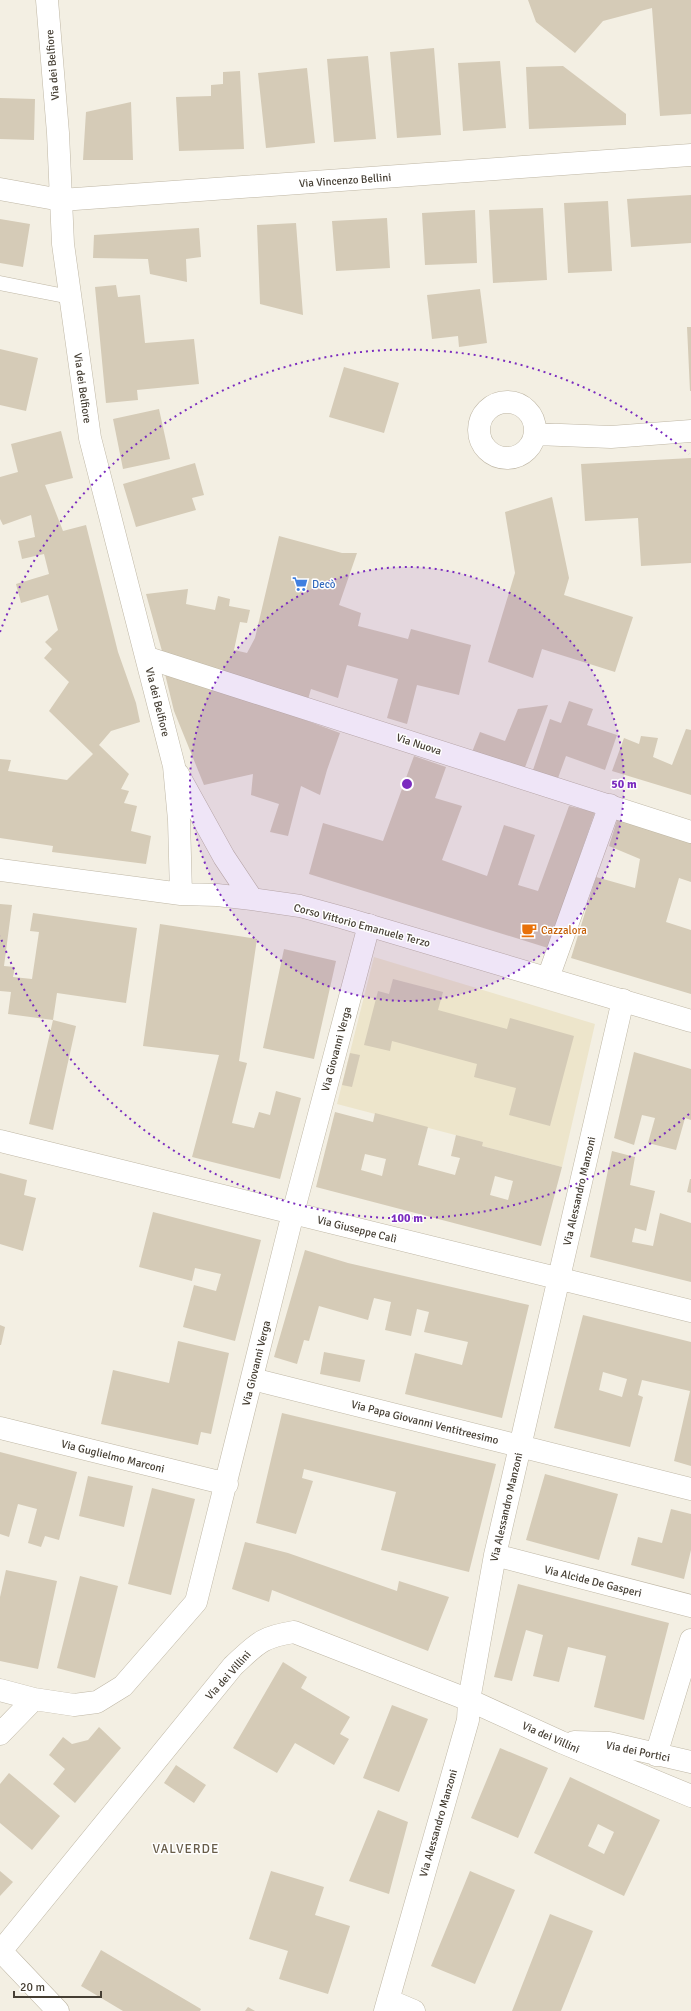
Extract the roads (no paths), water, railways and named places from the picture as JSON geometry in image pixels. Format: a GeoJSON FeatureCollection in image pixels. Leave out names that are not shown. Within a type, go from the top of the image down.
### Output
{"type":"FeatureCollection","features":[{"type":"Feature","properties":{"kind":"street","name":"Via dei Belfiore"},"geometry":{"type":"LineString","coordinates":[[47,0],[63,244],[90,438],[148,658],[174,766]]}},
{"type":"Feature","properties":{"kind":"street","name":"Via Vincenzo Bellini"},"geometry":{"type":"LineString","coordinates":[[0,189],[61,200],[691,154]]}},
{"type":"Feature","properties":{"kind":"street"},"geometry":{"type":"LineString","coordinates":[[536,434],[611,437],[691,431]]}},
{"type":"Feature","properties":{"kind":"street","name":"Via Nuova"},"geometry":{"type":"LineString","coordinates":[[148,658],[691,832]]}},
{"type":"Feature","properties":{"kind":"street"},"geometry":{"type":"LineString","coordinates":[[174,766],[181,894]]}},
{"type":"Feature","properties":{"kind":"street"},"geometry":{"type":"LineString","coordinates":[[174,766],[224,857],[252,899]]}},
{"type":"Feature","properties":{"kind":"street"},"geometry":{"type":"LineString","coordinates":[[548,978],[610,805]]}},
{"type":"Feature","properties":{"kind":"street","name":"Corso Vittorio Emanuele Terzo"},"geometry":{"type":"LineString","coordinates":[[0,870],[181,894],[252,899],[300,906],[369,925],[691,1021]]}},
{"type":"Feature","properties":{"kind":"street","name":"Via Giovanni Verga"},"geometry":{"type":"LineString","coordinates":[[0,1690],[74,1705],[97,1702],[123,1686],[196,1602],[227,1484],[293,1213],[369,925]]}},
{"type":"Feature","properties":{"kind":"street","name":"Via Alessandro Manzoni"},"geometry":{"type":"LineString","coordinates":[[386,2006],[468,1720],[469,1700],[494,1555],[623,1000]]}},
{"type":"Feature","properties":{"kind":"street","name":"Via Giuseppe Calì"},"geometry":{"type":"LineString","coordinates":[[0,1141],[691,1310]]}},
{"type":"Feature","properties":{"kind":"street","name":"Via Papa Giovanni Ventitreesimo"},"geometry":{"type":"LineString","coordinates":[[252,1379],[691,1489]]}},
{"type":"Feature","properties":{"kind":"street","name":"Via Guglielmo Marconi"},"geometry":{"type":"LineString","coordinates":[[0,1428],[227,1484]]}},
{"type":"Feature","properties":{"kind":"street","name":"Via Alcide De Gasperi"},"geometry":{"type":"LineString","coordinates":[[494,1555],[691,1606]]}},
{"type":"Feature","properties":{"kind":"street","name":"Via dei Villini"},"geometry":{"type":"LineString","coordinates":[[58,2011],[1,1951],[233,1666],[257,1643],[276,1635],[294,1632],[469,1700],[561,1742],[691,1796]]}},
{"type":"Feature","properties":{"kind":"street"},"geometry":{"type":"LineString","coordinates":[[656,1755],[691,1640]]}},
{"type":"Feature","properties":{"kind":"street"},"geometry":{"type":"LineString","coordinates":[[0,1734],[34,1698]]}},
{"type":"Feature","properties":{"kind":"street","name":"Via dei Portici"},"geometry":{"type":"LineString","coordinates":[[561,1742],[608,1743],[691,1762]]}},
{"type":"Feature","properties":{"kind":"street"},"geometry":{"type":"LineString","coordinates":[[386,2006],[414,2011]]}},
{"type":"Feature","properties":{"kind":"lane"},"geometry":{"type":"LineString","coordinates":[[0,283],[70,297]]}},
{"type":"Feature","properties":{"kind":"place","name":"Decò"},"geometry":{"type":"Point","coordinates":[300,584]}},
{"type":"Feature","properties":{"kind":"place","name":"Cazzalora"},"geometry":{"type":"Point","coordinates":[529,930]}},
{"type":"Feature","properties":{"kind":"district","name":"VALVERDE"},"geometry":{"type":"Point","coordinates":[186,1848]}}]}
